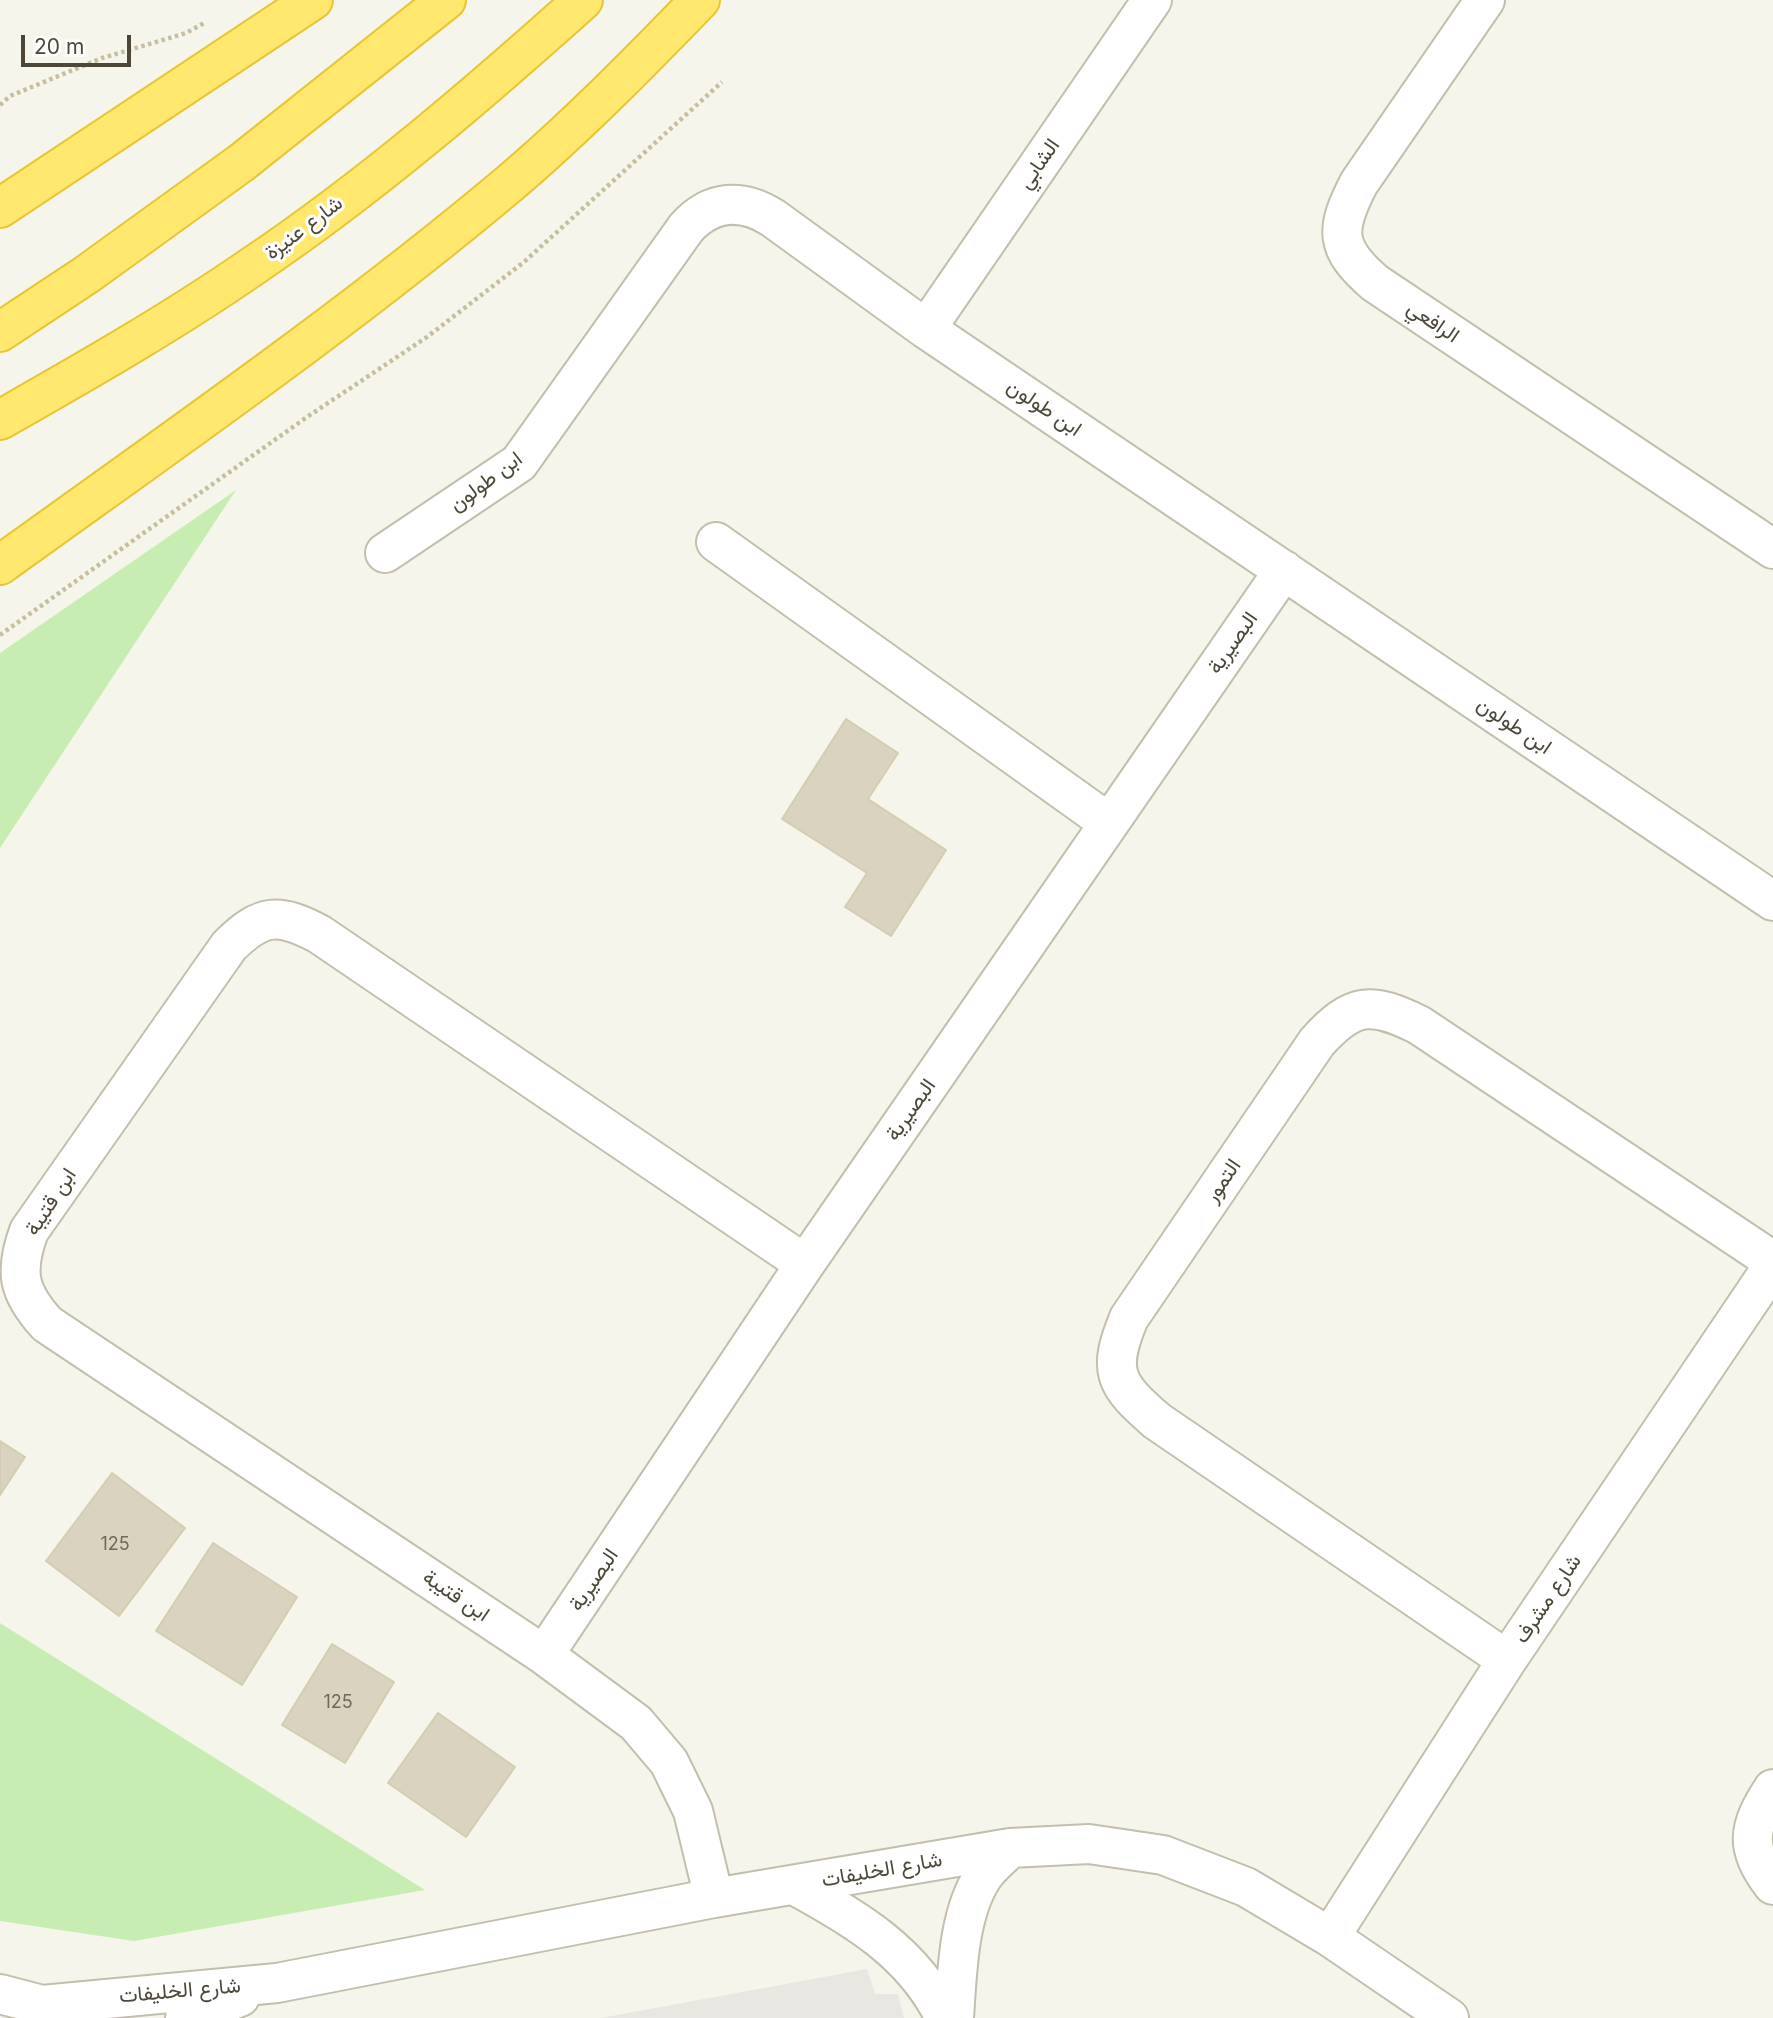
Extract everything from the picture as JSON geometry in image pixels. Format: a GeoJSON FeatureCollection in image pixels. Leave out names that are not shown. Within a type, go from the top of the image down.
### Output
{"type":"FeatureCollection","features":[{"type":"Feature","properties":{"kind":"highway"},"geometry":{"type":"LineString","coordinates":[[0,208],[313,0]]}},
{"type":"Feature","properties":{"kind":"highway"},"geometry":{"type":"LineString","coordinates":[[0,331],[86,275],[241,163],[446,0]]}},
{"type":"Feature","properties":{"kind":"highway","name":"شارع عنيزة"},"geometry":{"type":"LineString","coordinates":[[0,420],[129,346],[254,265],[480,92],[583,0]]}},
{"type":"Feature","properties":{"kind":"highway"},"geometry":{"type":"LineString","coordinates":[[0,565],[286,359],[509,183],[639,62],[700,0]]}},
{"type":"Feature","properties":{"kind":"highway"},"geometry":{"type":"LineString","coordinates":[[0,177],[65,167]]}},
{"type":"Feature","properties":{"kind":"street","name":"الشابي"},"geometry":{"type":"LineString","coordinates":[[926,329],[1152,0]]}},
{"type":"Feature","properties":{"kind":"street","name":"الرافعي"},"geometry":{"type":"LineString","coordinates":[[1485,0],[1359,183],[1343,214],[1343,242],[1354,265],[1375,283],[1773,549]]}},
{"type":"Feature","properties":{"kind":"street","name":"ابن طولون"},"geometry":{"type":"LineString","coordinates":[[385,553],[519,463],[686,228],[709,209],[723,204],[758,208],[926,329],[1773,901]]}},
{"type":"Feature","properties":{"kind":"street"},"geometry":{"type":"LineString","coordinates":[[716,541],[1109,823]]}},
{"type":"Feature","properties":{"kind":"street","name":"البصيرية"},"geometry":{"type":"LineString","coordinates":[[544,1655],[805,1264],[1284,569]]}},
{"type":"Feature","properties":{"kind":"street","name":"ابن قتيبة"},"geometry":{"type":"LineString","coordinates":[[714,1898],[693,1811],[669,1762],[636,1723],[544,1655],[47,1324],[31,1306],[21,1285],[19,1258],[29,1231],[229,946],[248,928],[272,918],[295,921],[320,933],[805,1264]]}},
{"type":"Feature","properties":{"kind":"street","name":"التمور"},"geometry":{"type":"LineString","coordinates":[[1507,1660],[1157,1421],[1131,1399],[1117,1374],[1116,1349],[1129,1318],[1317,1042],[1336,1021],[1366,1008],[1388,1010],[1419,1025],[1773,1264]]}},
{"type":"Feature","properties":{"kind":"street","name":"شارع مشرف"},"geometry":{"type":"LineString","coordinates":[[1330,1937],[1507,1660],[1773,1264]]}},
{"type":"Feature","properties":{"kind":"street"},"geometry":{"type":"LineString","coordinates":[[1773,1789],[1751,1835],[1758,1866],[1773,1885]]}},
{"type":"Feature","properties":{"kind":"street","name":"شارع الخليفات"},"geometry":{"type":"LineString","coordinates":[[0,1994],[42,2005],[278,1983],[714,1898],[1010,1848],[1089,1844],[1163,1856],[1246,1886],[1330,1937],[1450,2018]]}},
{"type":"Feature","properties":{"kind":"street"},"geometry":{"type":"LineString","coordinates":[[954,2018],[958,1952],[967,1916],[983,1876],[1010,1848]]}},
{"type":"Feature","properties":{"kind":"street"},"geometry":{"type":"LineString","coordinates":[[794,1885],[848,1914],[890,1945],[923,1980],[945,2018]]}},
{"type":"Feature","properties":{"kind":"street","name":"شارع الخليفات"},"geometry":{"type":"LineString","coordinates":[[185,2018],[278,1983]]}},
{"type":"Feature","properties":{"kind":"path"},"geometry":{"type":"LineString","coordinates":[[0,105],[10,96],[102,58],[186,33],[210,20]]}},
{"type":"Feature","properties":{"kind":"path"},"geometry":{"type":"LineString","coordinates":[[0,635],[307,417],[427,337],[524,262],[722,82]]}},
{"type":"Feature","properties":{"kind":"green space"},"geometry":{"type":"Polygon","coordinates":[[[236,490],[0,848],[0,653],[236,490]]]}},
{"type":"Feature","properties":{"kind":"green space"},"geometry":{"type":"Polygon","coordinates":[[[0,1623],[425,1890],[134,1941],[0,1921],[0,1623]]]}},
{"type":"Feature","properties":{"kind":"shaded area"},"geometry":{"type":"Polygon","coordinates":[[[867,1969],[875,1994],[898,1994],[904,2018],[601,2018],[867,1969]]]}},
{"type":"Feature","properties":{"kind":"building"},"geometry":{"type":"Polygon","coordinates":[[[846,719],[898,753],[868,799],[946,850],[891,936],[845,907],[867,873],[782,819],[846,719]]]}},
{"type":"Feature","properties":{"kind":"building"},"geometry":{"type":"Polygon","coordinates":[[[0,1441],[25,1457],[0,1495],[0,1441]]]}},
{"type":"Feature","properties":{"kind":"building"},"geometry":{"type":"Polygon","coordinates":[[[112,1473],[185,1528],[119,1616],[46,1561],[112,1473]]]}},
{"type":"Feature","properties":{"kind":"building"},"geometry":{"type":"Polygon","coordinates":[[[213,1543],[297,1597],[242,1685],[156,1631],[213,1543]]]}},
{"type":"Feature","properties":{"kind":"building"},"geometry":{"type":"Polygon","coordinates":[[[332,1644],[394,1682],[345,1763],[282,1725],[332,1644]]]}},
{"type":"Feature","properties":{"kind":"building"},"geometry":{"type":"Polygon","coordinates":[[[438,1713],[515,1767],[466,1837],[388,1783],[438,1713]]]}}]}
